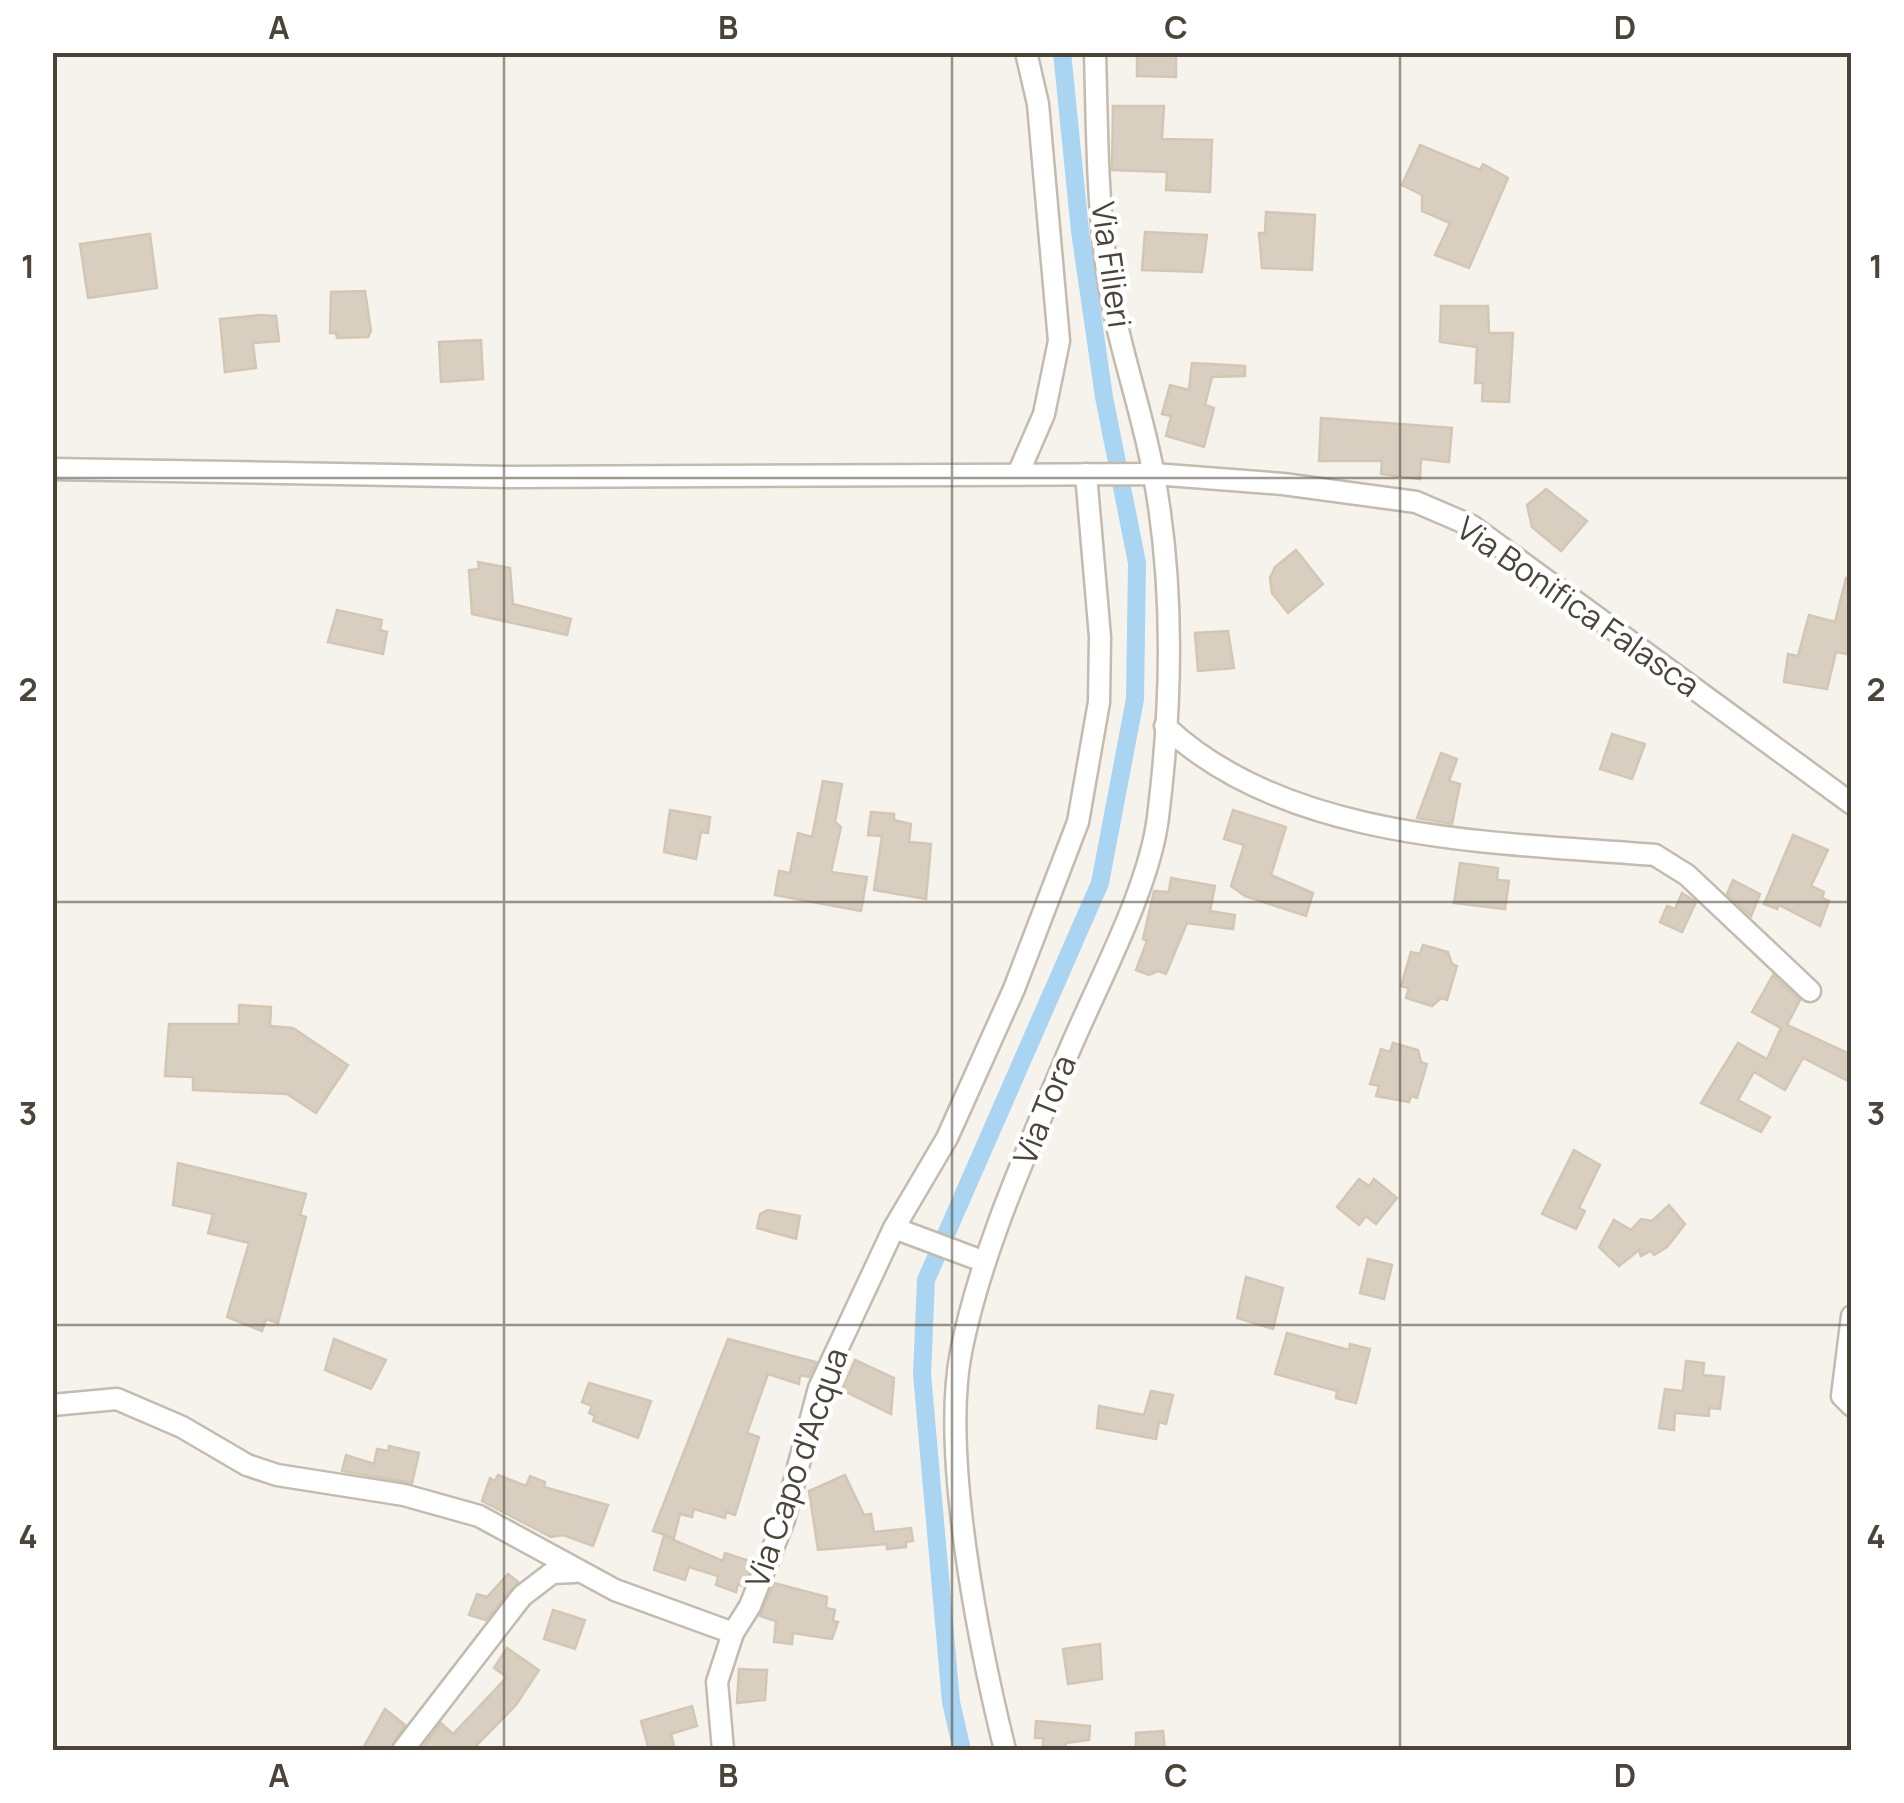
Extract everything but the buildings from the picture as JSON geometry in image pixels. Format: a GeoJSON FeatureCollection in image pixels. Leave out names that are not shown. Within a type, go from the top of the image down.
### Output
{"type":"FeatureCollection","features":[{"type":"Feature","properties":{"kind":"street"},"geometry":{"type":"LineString","coordinates":[[1018,474],[1044,414],[1059,341],[1038,104],[1026,52]]}},
{"type":"Feature","properties":{"kind":"street","name":"Via Filieri"},"geometry":{"type":"LineString","coordinates":[[1094,52],[1107,273],[1145,474]]}},
{"type":"Feature","properties":{"kind":"street","name":"Via Bonifica Falasca"},"geometry":{"type":"LineString","coordinates":[[52,468],[507,477],[1145,474],[1284,484],[1416,502],[1472,526],[1852,804]]}},
{"type":"Feature","properties":{"kind":"street","name":"Via Capo d'Acqua"},"geometry":{"type":"LineString","coordinates":[[723,1750],[716,1682],[733,1632],[750,1606],[784,1520],[819,1388],[942,1148],[1014,989],[1078,822],[1098,702],[1100,637],[1091,474]]}},
{"type":"Feature","properties":{"kind":"street","name":"Via Tora"},"geometry":{"type":"LineString","coordinates":[[1005,1750],[969,1562],[954,1420],[961,1353],[981,1260],[1138,888],[1157,823],[1170,624],[1145,474]]}},
{"type":"Feature","properties":{"kind":"street"},"geometry":{"type":"LineString","coordinates":[[1166,726],[1224,774],[1361,825],[1654,855],[1687,875],[1810,991]]}},
{"type":"Feature","properties":{"kind":"street"},"geometry":{"type":"LineString","coordinates":[[901,1229],[981,1260]]}},
{"type":"Feature","properties":{"kind":"street"},"geometry":{"type":"LineString","coordinates":[[1852,1316],[1842,1396],[1852,1406]]}},
{"type":"Feature","properties":{"kind":"street"},"geometry":{"type":"LineString","coordinates":[[52,1405],[117,1400],[164,1418],[247,1465],[276,1475],[404,1495],[479,1516],[520,1535],[576,1572],[733,1632]]}},
{"type":"Feature","properties":{"kind":"street"},"geometry":{"type":"LineString","coordinates":[[403,1750],[522,1596],[552,1573],[576,1572]]}},
{"type":"Feature","properties":{"kind":"waterway"},"geometry":{"type":"LineString","coordinates":[[962,1750],[951,1702],[922,1374],[926,1280],[1100,883],[1135,699],[1137,563],[1104,397],[1080,231],[1062,52]]}}]}
